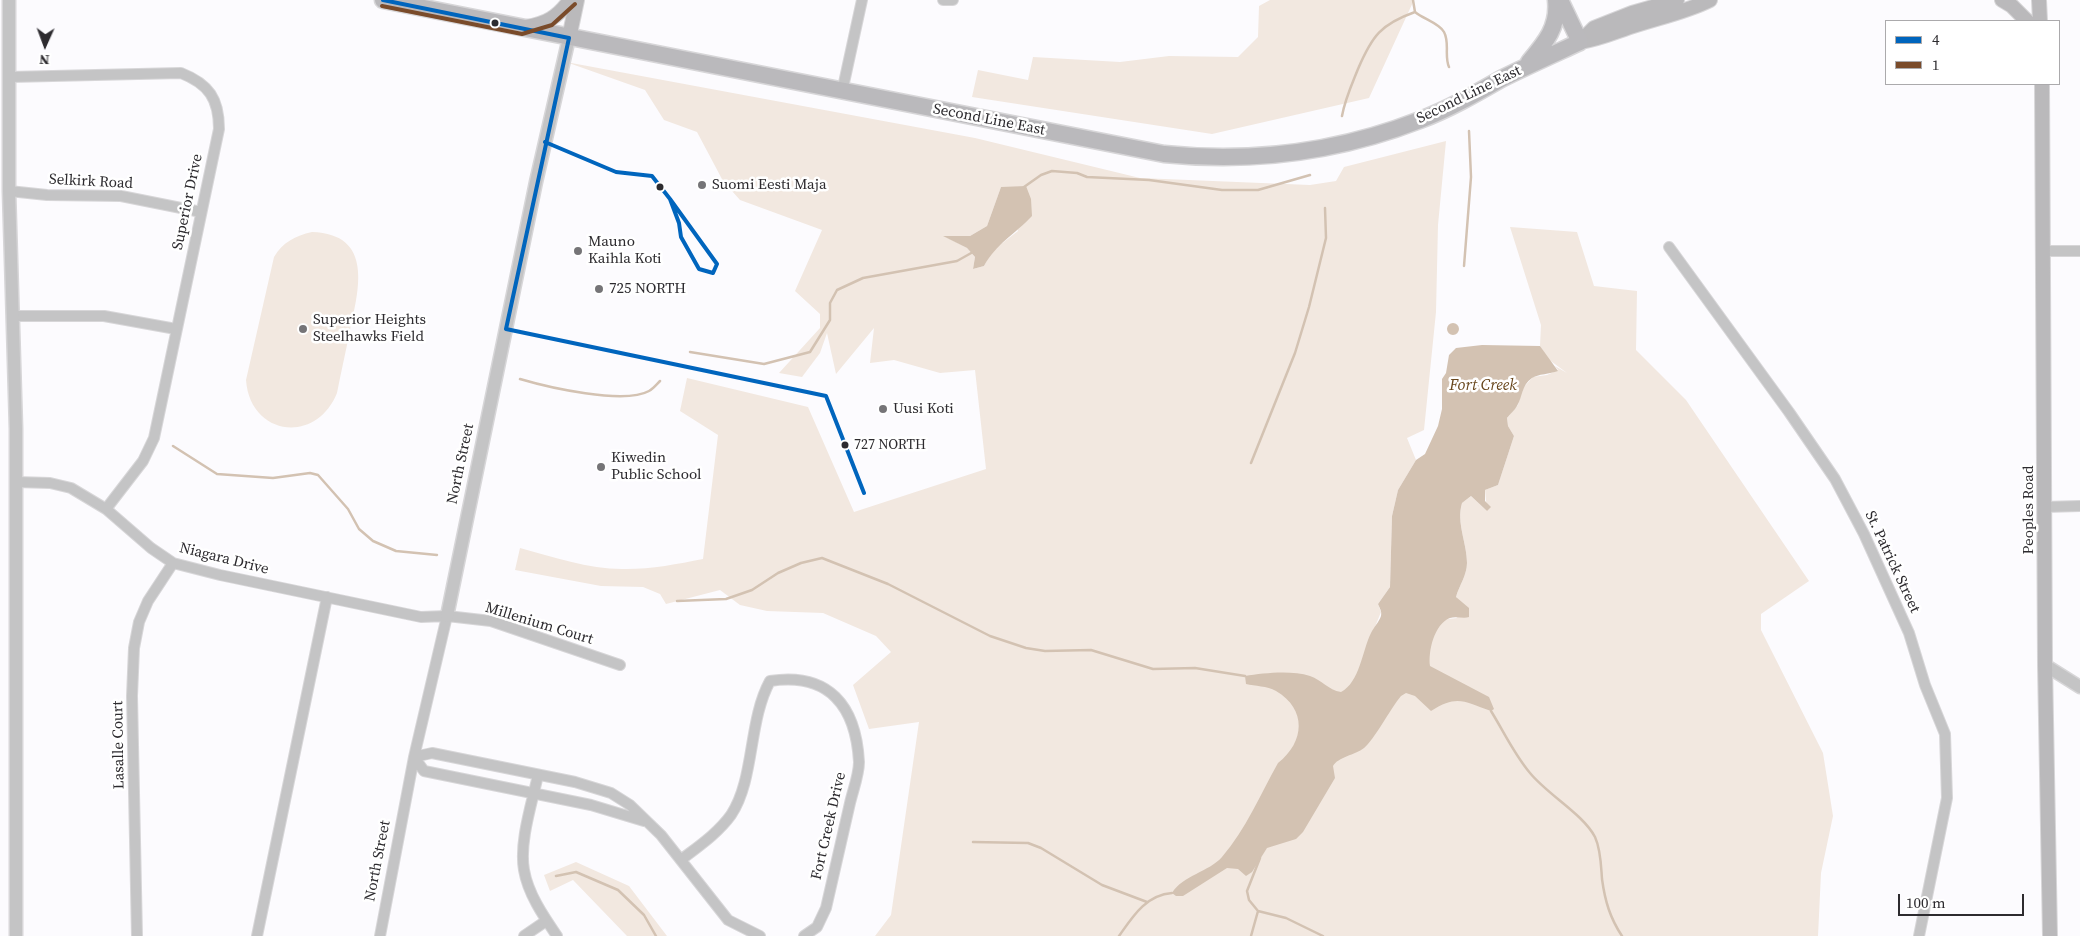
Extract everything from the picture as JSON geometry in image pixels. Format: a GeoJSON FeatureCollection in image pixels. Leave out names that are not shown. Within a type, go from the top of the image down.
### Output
{"type":"FeatureCollection","features":[{"type":"Feature","properties":{"kind":"highway","name":"Second Line East"},"geometry":{"type":"LineString","coordinates":[[382,0],[1164,154],[1208,158],[1244,158],[1311,150],[1375,135],[1420,120],[1452,106],[1524,68],[1580,42]]}},
{"type":"Feature","properties":{"kind":"highway"},"geometry":{"type":"LineString","coordinates":[[1524,68],[1546,43],[1552,31],[1556,19],[1556,0]]}},
{"type":"Feature","properties":{"kind":"highway"},"geometry":{"type":"LineString","coordinates":[[1560,0],[1580,42]]}},
{"type":"Feature","properties":{"kind":"main road"},"geometry":{"type":"LineString","coordinates":[[522,28],[538,26],[554,18],[570,0]]}},
{"type":"Feature","properties":{"kind":"main road","name":"North Street"},"geometry":{"type":"LineString","coordinates":[[569,38],[576,0]]}},
{"type":"Feature","properties":{"kind":"main road","name":"Second Line East"},"geometry":{"type":"LineString","coordinates":[[1580,42],[1594,28],[1632,13],[1677,0]]}},
{"type":"Feature","properties":{"kind":"main road","name":"Second Line East"},"geometry":{"type":"LineString","coordinates":[[1580,42],[1599,39],[1634,26],[1692,9],[1710,0]]}},
{"type":"Feature","properties":{"kind":"main road"},"geometry":{"type":"LineString","coordinates":[[2002,0],[2012,6],[2026,20]]}},
{"type":"Feature","properties":{"kind":"main road"},"geometry":{"type":"LineString","coordinates":[[2039,0],[2040,20]]}},
{"type":"Feature","properties":{"kind":"main road","name":"Peoples Road"},"geometry":{"type":"LineString","coordinates":[[2042,85],[2042,251],[2046,507],[2045,665],[2050,936]]}},
{"type":"Feature","properties":{"kind":"street"},"geometry":{"type":"LineString","coordinates":[[9,0],[9,191],[16,482],[16,936]]}},
{"type":"Feature","properties":{"kind":"street"},"geometry":{"type":"LineString","coordinates":[[842,92],[862,0]]}},
{"type":"Feature","properties":{"kind":"street"},"geometry":{"type":"LineString","coordinates":[[943,0],[953,0]]}},
{"type":"Feature","properties":{"kind":"street","name":"North Street"},"geometry":{"type":"LineString","coordinates":[[380,936],[414,757],[447,616],[532,203],[569,38]]}},
{"type":"Feature","properties":{"kind":"street","name":"Superior Drive"},"geometry":{"type":"LineString","coordinates":[[10,78],[181,74],[196,79],[211,94],[219,115],[219,129],[150,450],[106,510]]}},
{"type":"Feature","properties":{"kind":"street","name":"Selkirk Road"},"geometry":{"type":"LineString","coordinates":[[9,191],[47,195],[121,196],[201,212]]}},
{"type":"Feature","properties":{"kind":"street","name":"St. Patrick Street"},"geometry":{"type":"LineString","coordinates":[[1670,247],[1790,412],[1835,480],[1864,534],[1909,634],[1925,685],[1945,734],[1947,798],[1919,936]]}},
{"type":"Feature","properties":{"kind":"street"},"geometry":{"type":"LineString","coordinates":[[2042,251],[2080,251]]}},
{"type":"Feature","properties":{"kind":"street"},"geometry":{"type":"LineString","coordinates":[[13,316],[104,316],[176,329]]}},
{"type":"Feature","properties":{"kind":"street","name":"Niagara Drive"},"geometry":{"type":"LineString","coordinates":[[16,482],[50,483],[71,488],[106,510],[151,548],[173,563],[421,617],[447,616]]}},
{"type":"Feature","properties":{"kind":"street"},"geometry":{"type":"LineString","coordinates":[[2046,507],[2080,506]]}},
{"type":"Feature","properties":{"kind":"street","name":"Lasalle Court"},"geometry":{"type":"LineString","coordinates":[[137,936],[132,696],[134,648],[139,622],[148,601],[173,563]]}},
{"type":"Feature","properties":{"kind":"street"},"geometry":{"type":"LineString","coordinates":[[257,936],[327,598]]}},
{"type":"Feature","properties":{"kind":"street","name":"Millenium Court"},"geometry":{"type":"LineString","coordinates":[[447,616],[491,621],[620,665]]}},
{"type":"Feature","properties":{"kind":"street"},"geometry":{"type":"LineString","coordinates":[[2045,665],[2080,687]]}},
{"type":"Feature","properties":{"kind":"street","name":"Fort Creek Drive"},"geometry":{"type":"LineString","coordinates":[[682,858],[718,830],[732,814],[742,790],[761,697],[770,681],[786,679],[806,681],[825,688],[840,700],[851,717],[859,763],[826,908],[817,927],[804,936]]}},
{"type":"Feature","properties":{"kind":"street"},"geometry":{"type":"LineString","coordinates":[[647,822],[604,808],[424,771],[414,757],[432,753],[593,786],[611,793],[630,805],[647,822],[682,858],[728,920],[760,936]]}},
{"type":"Feature","properties":{"kind":"street"},"geometry":{"type":"LineString","coordinates":[[538,775],[522,853],[524,871],[529,889],[546,921],[557,936]]}},
{"type":"Feature","properties":{"kind":"street"},"geometry":{"type":"LineString","coordinates":[[524,936],[546,921]]}},
{"type":"Feature","properties":{"kind":"shaded area"},"geometry":{"type":"Polygon","coordinates":[[[1270,0],[1414,0],[1369,98],[1212,134],[972,97],[978,70],[1028,80],[1033,57],[1120,62],[1169,56],[1238,57],[1258,37],[1259,6],[1270,0]]]}},
{"type":"Feature","properties":{"kind":"shaded area"},"geometry":{"type":"Polygon","coordinates":[[[566,62],[975,138],[1140,178],[1310,185],[1336,181],[1344,167],[1446,141],[1438,225],[1436,312],[1424,430],[1407,438],[1416,460],[1398,490],[1392,516],[1390,587],[1378,604],[1381,612],[1375,627],[1457,618],[1460,603],[1456,597],[1466,572],[1467,563],[1460,518],[1462,503],[1471,496],[1487,511],[1485,490],[1498,485],[1514,436],[1508,426],[1507,418],[1518,405],[1522,389],[1533,377],[1547,375],[1558,370],[1555,366],[1567,373],[1548,359],[1540,346],[1541,325],[1510,227],[1577,232],[1594,286],[1637,291],[1636,350],[1686,400],[1809,581],[1761,614],[1761,630],[1823,753],[1833,816],[1821,873],[1818,936],[875,936],[891,915],[919,722],[869,729],[853,685],[891,652],[876,636],[823,613],[767,611],[740,605],[720,590],[666,604],[660,594],[643,587],[601,586],[515,570],[520,548],[573,562],[613,569],[655,567],[703,559],[718,435],[680,411],[687,378],[808,407],[854,512],[986,469],[975,370],[940,373],[894,360],[870,363],[874,328],[836,374],[827,333],[820,353],[802,377],[779,373],[820,328],[820,314],[795,291],[822,230],[740,200],[723,181],[697,132],[664,120],[645,90],[566,62]],[[1001,187],[987,226],[970,236],[944,236],[967,248],[975,257],[973,269],[984,266],[992,251],[1018,231],[1001,187]]]}},
{"type":"Feature","properties":{"kind":"shaded area","name":"Superior Heights Steelhawks Field"},"geometry":{"type":"Polygon","coordinates":[[[312,232],[332,235],[345,243],[354,253],[358,267],[357,298],[337,393],[327,410],[314,421],[300,427],[285,427],[271,422],[259,413],[250,399],[246,380],[274,257],[281,247],[290,240],[312,232]]]}},
{"type":"Feature","properties":{"kind":"shaded area"},"geometry":{"type":"Polygon","coordinates":[[[576,862],[629,886],[667,936],[627,936],[573,880],[550,891],[544,875],[576,862]]]}},
{"type":"Feature","properties":{"kind":"water"},"geometry":{"type":"Polygon","coordinates":[[[1026,186],[1031,199],[1032,216],[994,251],[984,266],[973,269],[975,257],[967,248],[943,236],[970,236],[987,226],[1001,187],[1026,186]]]}},
{"type":"Feature","properties":{"kind":"water"},"geometry":{"type":"Polygon","coordinates":[[[1451,323],[1455,323],[1459,329],[1455,335],[1451,335],[1447,331],[1447,327],[1451,323]]]}},
{"type":"Feature","properties":{"kind":"water","name":"Fort Creek"},"geometry":{"type":"Polygon","coordinates":[[[1482,345],[1540,346],[1558,371],[1537,376],[1528,381],[1517,406],[1507,418],[1508,426],[1514,436],[1498,485],[1485,490],[1485,501],[1491,507],[1487,511],[1471,496],[1462,503],[1460,518],[1467,563],[1466,572],[1456,597],[1469,608],[1469,617],[1452,617],[1444,621],[1436,632],[1431,646],[1430,666],[1489,697],[1494,709],[1491,711],[1461,701],[1455,701],[1431,711],[1415,696],[1406,693],[1397,701],[1364,748],[1335,763],[1333,766],[1335,778],[1303,832],[1296,839],[1267,848],[1252,872],[1246,876],[1238,869],[1227,868],[1183,896],[1176,896],[1172,893],[1177,887],[1217,862],[1231,846],[1246,823],[1278,763],[1287,755],[1297,736],[1299,726],[1297,716],[1286,698],[1272,689],[1246,684],[1245,676],[1278,673],[1303,674],[1341,692],[1356,674],[1371,633],[1381,616],[1378,604],[1390,587],[1392,516],[1398,490],[1416,460],[1425,454],[1438,426],[1442,409],[1442,379],[1446,373],[1449,355],[1456,348],[1482,345]]]}},
{"type":"Feature","properties":{"kind":"waterway","name":"Fort Creek"},"geometry":{"type":"LineString","coordinates":[[1413,0],[1415,12],[1438,26],[1444,32],[1447,41],[1449,67]]}},
{"type":"Feature","properties":{"kind":"waterway"},"geometry":{"type":"LineString","coordinates":[[1342,116],[1358,69],[1373,40],[1394,21],[1415,12]]}},
{"type":"Feature","properties":{"kind":"waterway","name":"Fort Creek"},"geometry":{"type":"LineString","coordinates":[[1464,266],[1471,177],[1469,131]]}},
{"type":"Feature","properties":{"kind":"waterway"},"geometry":{"type":"LineString","coordinates":[[1024,187],[1041,175],[1052,171],[1077,173],[1087,177],[1149,180],[1222,190],[1258,190],[1310,175]]}},
{"type":"Feature","properties":{"kind":"waterway"},"geometry":{"type":"LineString","coordinates":[[1251,463],[1295,353],[1309,307],[1326,238],[1325,208]]}},
{"type":"Feature","properties":{"kind":"waterway"},"geometry":{"type":"LineString","coordinates":[[690,352],[764,364],[810,352],[830,320],[830,303],[837,290],[863,278],[957,261],[973,252]]}},
{"type":"Feature","properties":{"kind":"waterway"},"geometry":{"type":"LineString","coordinates":[[520,379],[585,393],[622,396],[637,395],[649,391],[660,381]]}},
{"type":"Feature","properties":{"kind":"waterway"},"geometry":{"type":"LineString","coordinates":[[173,446],[217,474],[273,478],[310,473],[318,475],[348,509],[359,529],[373,541],[396,551],[437,555]]}},
{"type":"Feature","properties":{"kind":"waterway"},"geometry":{"type":"LineString","coordinates":[[677,601],[726,599],[752,590],[778,573],[801,563],[822,558],[888,584],[990,636],[1026,648],[1045,651],[1091,650],[1153,669],[1195,668],[1245,676]]}},
{"type":"Feature","properties":{"kind":"waterway"},"geometry":{"type":"LineString","coordinates":[[1491,711],[1524,766],[1537,781],[1574,812],[1595,837],[1600,853],[1606,902],[1614,923],[1622,936]]}},
{"type":"Feature","properties":{"kind":"waterway"},"geometry":{"type":"LineString","coordinates":[[973,842],[1028,843],[1041,848],[1102,885],[1147,902]]}},
{"type":"Feature","properties":{"kind":"waterway","name":"Fort Creek"},"geometry":{"type":"LineString","coordinates":[[1258,911],[1249,900],[1247,891],[1260,858]]}},
{"type":"Feature","properties":{"kind":"waterway"},"geometry":{"type":"LineString","coordinates":[[556,876],[576,872],[618,890],[644,915],[656,936]]}},
{"type":"Feature","properties":{"kind":"waterway"},"geometry":{"type":"LineString","coordinates":[[1119,936],[1135,914],[1147,902],[1172,893]]}},
{"type":"Feature","properties":{"kind":"waterway"},"geometry":{"type":"LineString","coordinates":[[1258,911],[1286,918],[1323,936]]}},
{"type":"Feature","properties":{"kind":"waterway","name":"Fort Creek"},"geometry":{"type":"LineString","coordinates":[[1251,936],[1258,911]]}},
{"type":"Feature","properties":{"kind":"transit line","name":"4"},"geometry":{"type":"LineString","coordinates":[[383,0],[569,38],[506,329],[826,396],[864,493]]}},
{"type":"Feature","properties":{"kind":"transit line","name":"1"},"geometry":{"type":"LineString","coordinates":[[382,6],[522,34],[552,25],[575,4]]}},
{"type":"Feature","properties":{"kind":"transit line","name":"4"},"geometry":{"type":"LineString","coordinates":[[545,142],[616,172],[652,176],[670,199]]}},
{"type":"Feature","properties":{"kind":"transit line","name":"4"},"geometry":{"type":"LineString","coordinates":[[670,199],[717,264],[713,273],[699,269],[681,237],[679,223],[670,199]]}},
{"type":"Feature","properties":{"kind":"place","name":"Suomi Eesti Maja"},"geometry":{"type":"Point","coordinates":[702,185]}},
{"type":"Feature","properties":{"kind":"place","name":"Mauno Kaihla Koti"},"geometry":{"type":"Point","coordinates":[578,251]}},
{"type":"Feature","properties":{"kind":"place","name":"725 NORTH"},"geometry":{"type":"Point","coordinates":[599,289]}},
{"type":"Feature","properties":{"kind":"place","name":"Superior Heights Steelhawks Field"},"geometry":{"type":"Point","coordinates":[303,329]}},
{"type":"Feature","properties":{"kind":"place","name":"Uusi Koti"},"geometry":{"type":"Point","coordinates":[883,409]}},
{"type":"Feature","properties":{"kind":"place","name":"727 NORTH"},"geometry":{"type":"Point","coordinates":[845,445]}},
{"type":"Feature","properties":{"kind":"place","name":"Kiwedin Public School"},"geometry":{"type":"Point","coordinates":[601,467]}}]}
